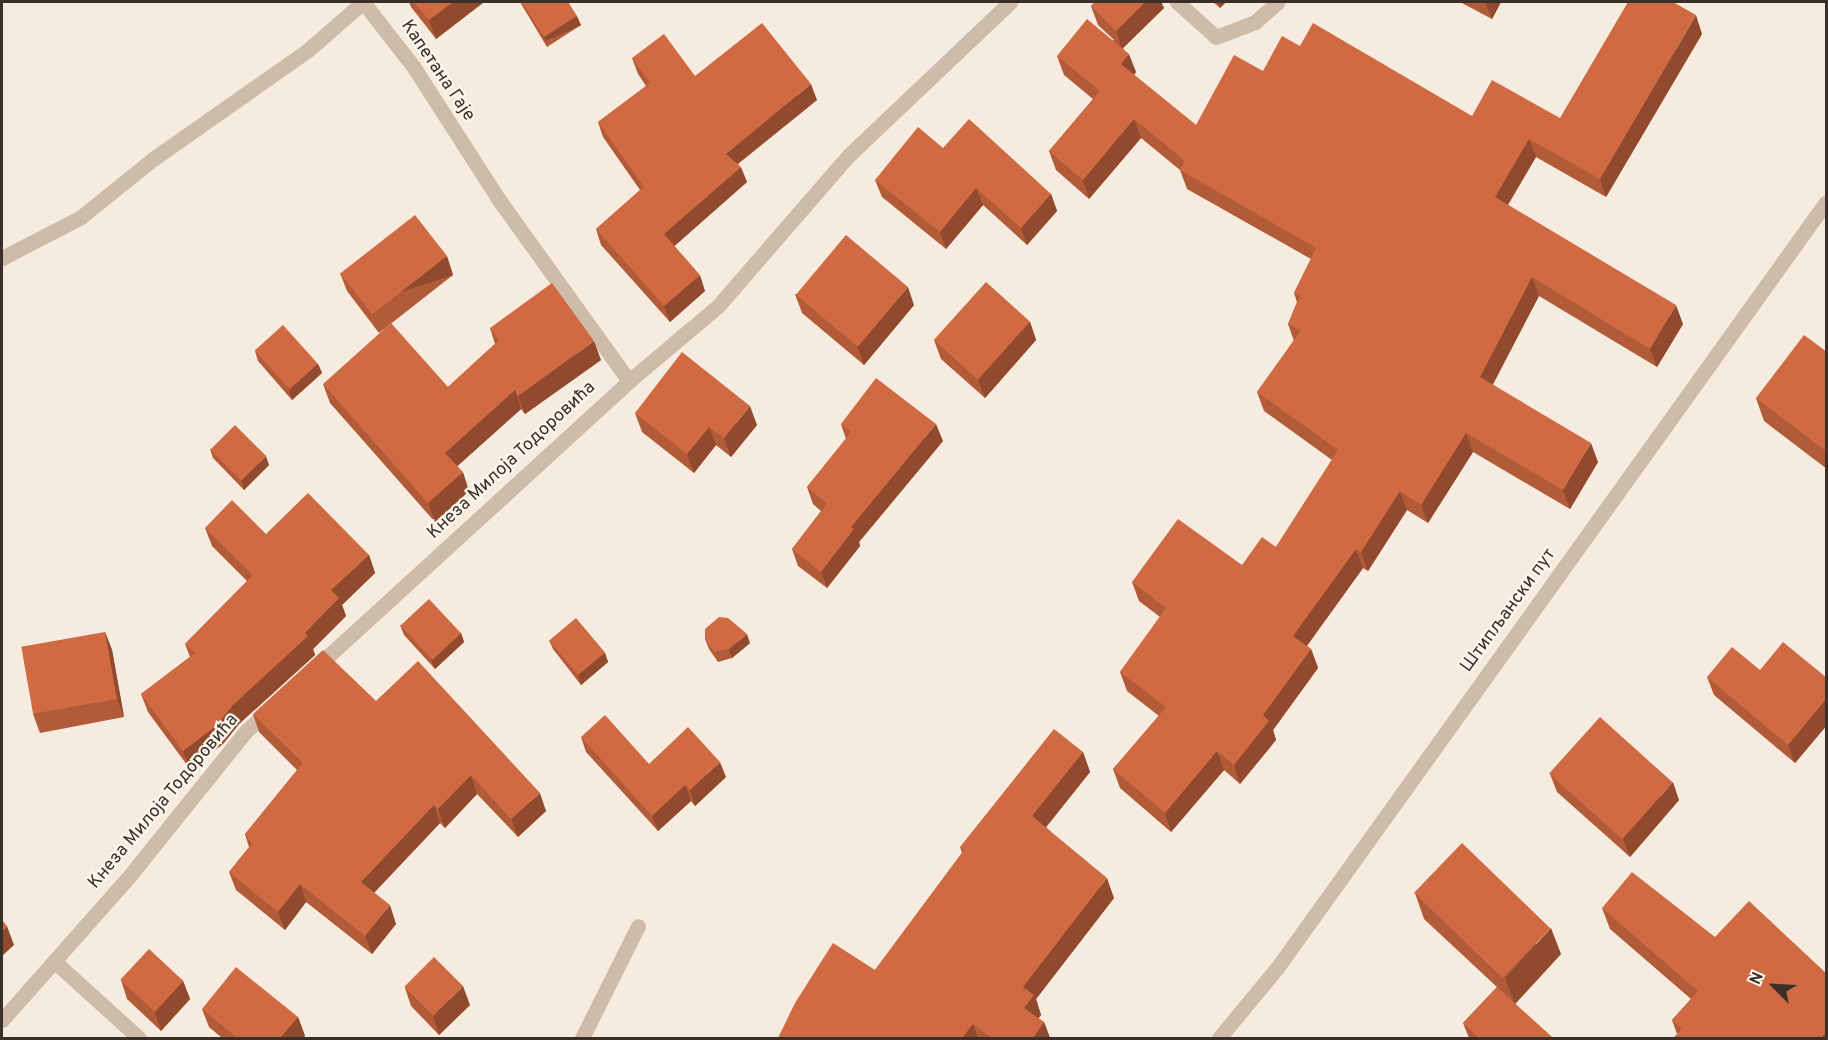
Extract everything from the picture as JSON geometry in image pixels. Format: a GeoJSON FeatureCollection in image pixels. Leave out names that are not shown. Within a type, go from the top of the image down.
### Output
{"type":"FeatureCollection","features":[{"type":"Feature","properties":{"kind":"street","name":"Капетана Гаје"},"geometry":{"type":"LineString","coordinates":[[2,258],[81,217],[153,159],[308,50],[363,2],[412,66],[499,200],[629,381]]}},
{"type":"Feature","properties":{"kind":"street","name":"Кнеза Милоја Тодоровића"},"geometry":{"type":"LineString","coordinates":[[306,676],[629,381],[718,306],[849,156],[1010,2]]}},
{"type":"Feature","properties":{"kind":"street"},"geometry":{"type":"LineString","coordinates":[[1177,2],[1216,37],[1255,22],[1278,2]]}},
{"type":"Feature","properties":{"kind":"street","name":"Штипљански пут"},"geometry":{"type":"LineString","coordinates":[[1219,1038],[1277,968],[1827,202]]}},
{"type":"Feature","properties":{"kind":"street","name":"Кнеза Милоја Тодоровића"},"geometry":{"type":"LineString","coordinates":[[2,1020],[246,731],[280,700]]}},
{"type":"Feature","properties":{"kind":"street"},"geometry":{"type":"LineString","coordinates":[[582,1038],[638,926]]}},
{"type":"Feature","properties":{"kind":"street"},"geometry":{"type":"LineString","coordinates":[[54,961],[139,1038]]}},
{"type":"Feature","properties":{"kind":"building"},"geometry":{"type":"Polygon","coordinates":[[[414,2],[453,2],[429,20],[414,2]]]}},
{"type":"Feature","properties":{"kind":"building"},"geometry":{"type":"Polygon","coordinates":[[[522,2],[568,2],[577,16],[544,37],[522,2]]]}},
{"type":"Feature","properties":{"kind":"building"},"geometry":{"type":"Polygon","coordinates":[[[1095,2],[1145,2],[1116,31],[1091,6],[1095,2]]]}},
{"type":"Feature","properties":{"kind":"building"},"geometry":{"type":"Polygon","coordinates":[[[1628,2],[1673,2],[1696,15],[1600,179],[1529,139],[1495,197],[1676,305],[1650,349],[1532,277],[1480,377],[1591,443],[1563,490],[1466,433],[1421,505],[1400,491],[1361,552],[1356,549],[1293,636],[1311,649],[1263,715],[1269,721],[1234,765],[1217,751],[1165,813],[1113,769],[1166,707],[1120,672],[1166,608],[1132,582],[1178,519],[1242,565],[1262,537],[1276,547],[1338,450],[1257,392],[1301,330],[1288,324],[1300,296],[1294,293],[1316,248],[1180,170],[1185,161],[1134,119],[1083,180],[1049,151],[1100,91],[1057,56],[1087,19],[1129,54],[1121,64],[1196,125],[1234,55],[1263,71],[1282,36],[1300,46],[1313,23],[1472,116],[1492,80],[1560,118],[1628,2]]]}},
{"type":"Feature","properties":{"kind":"building"},"geometry":{"type":"Polygon","coordinates":[[[762,23],[811,84],[726,154],[741,167],[664,234],[700,275],[664,306],[596,229],[644,187],[598,122],[650,83],[632,58],[664,34],[695,76],[762,23]]]}},
{"type":"Feature","properties":{"kind":"building"},"geometry":{"type":"Polygon","coordinates":[[[969,119],[1051,194],[1021,228],[976,188],[940,232],[875,180],[918,127],[943,148],[969,119]]]}},
{"type":"Feature","properties":{"kind":"building"},"geometry":{"type":"Polygon","coordinates":[[[415,215],[447,256],[372,314],[340,273],[415,215]]]}},
{"type":"Feature","properties":{"kind":"building"},"geometry":{"type":"Polygon","coordinates":[[[846,235],[908,287],[858,347],[796,295],[846,235]]]}},
{"type":"Feature","properties":{"kind":"building"},"geometry":{"type":"Polygon","coordinates":[[[986,282],[1030,321],[978,379],[934,340],[986,282]]]}},
{"type":"Feature","properties":{"kind":"building"},"geometry":{"type":"Polygon","coordinates":[[[552,283],[594,341],[518,396],[515,390],[445,453],[463,472],[428,503],[323,384],[391,323],[448,387],[499,340],[490,328],[552,283]]]}},
{"type":"Feature","properties":{"kind":"building"},"geometry":{"type":"Polygon","coordinates":[[[283,325],[318,364],[290,389],[255,350],[283,325]]]}},
{"type":"Feature","properties":{"kind":"building"},"geometry":{"type":"Polygon","coordinates":[[[1804,335],[1827,352],[1827,452],[1756,398],[1804,335]]]}},
{"type":"Feature","properties":{"kind":"building"},"geometry":{"type":"Polygon","coordinates":[[[682,352],[750,406],[724,438],[709,427],[687,454],[635,413],[682,352]]]}},
{"type":"Feature","properties":{"kind":"building"},"geometry":{"type":"Polygon","coordinates":[[[876,378],[936,424],[851,527],[854,529],[821,572],[792,549],[827,504],[807,487],[851,432],[841,424],[876,378]]]}},
{"type":"Feature","properties":{"kind":"building"},"geometry":{"type":"Polygon","coordinates":[[[235,425],[266,456],[241,481],[210,450],[235,425]]]}},
{"type":"Feature","properties":{"kind":"building"},"geometry":{"type":"Polygon","coordinates":[[[308,493],[369,555],[331,590],[339,598],[305,633],[308,636],[233,705],[216,726],[183,751],[141,694],[195,653],[185,644],[253,575],[205,528],[232,500],[266,534],[308,493]]]}},
{"type":"Feature","properties":{"kind":"building"},"geometry":{"type":"Polygon","coordinates":[[[429,599],[461,633],[433,660],[400,626],[429,599]]]}},
{"type":"Feature","properties":{"kind":"building"},"geometry":{"type":"Polygon","coordinates":[[[719,617],[728,618],[747,634],[729,649],[714,652],[705,639],[705,629],[719,617]]]}},
{"type":"Feature","properties":{"kind":"building"},"geometry":{"type":"Polygon","coordinates":[[[576,618],[605,652],[578,675],[549,640],[576,618]]]}},
{"type":"Feature","properties":{"kind":"building"},"geometry":{"type":"Polygon","coordinates":[[[105,632],[117,699],[33,714],[21,647],[105,632]]]}},
{"type":"Feature","properties":{"kind":"building"},"geometry":{"type":"Polygon","coordinates":[[[1783,642],[1827,678],[1827,698],[1788,745],[1707,677],[1732,647],[1760,670],[1783,642]]]}},
{"type":"Feature","properties":{"kind":"building"},"geometry":{"type":"Polygon","coordinates":[[[323,650],[376,701],[418,661],[540,793],[511,819],[471,775],[438,809],[434,805],[361,882],[390,905],[365,936],[300,884],[278,912],[229,872],[252,844],[245,834],[303,763],[253,714],[323,650]]]}},
{"type":"Feature","properties":{"kind":"building"},"geometry":{"type":"Polygon","coordinates":[[[605,715],[649,764],[688,727],[720,762],[690,790],[685,785],[652,816],[581,737],[605,715]]]}},
{"type":"Feature","properties":{"kind":"building"},"geometry":{"type":"Polygon","coordinates":[[[1600,717],[1673,783],[1622,839],[1549,773],[1600,717]]]}},
{"type":"Feature","properties":{"kind":"building"},"geometry":{"type":"Polygon","coordinates":[[[1054,729],[1083,752],[1032,816],[1107,878],[1023,987],[1034,995],[1024,1008],[1044,1022],[1033,1038],[992,1038],[973,1024],[962,1038],[778,1038],[795,1003],[833,943],[875,970],[964,850],[960,847],[1054,729]]]}},
{"type":"Feature","properties":{"kind":"building"},"geometry":{"type":"Polygon","coordinates":[[[1462,843],[1550,928],[1503,978],[1414,893],[1462,843]]]}},
{"type":"Feature","properties":{"kind":"building"},"geometry":{"type":"Polygon","coordinates":[[[1632,872],[1715,937],[1749,901],[1827,974],[1827,1031],[1820,1038],[1673,1038],[1682,1029],[1672,1020],[1698,991],[1602,908],[1632,872]]]}},
{"type":"Feature","properties":{"kind":"building"},"geometry":{"type":"Polygon","coordinates":[[[2,920],[7,926],[2,931],[2,920]]]}},
{"type":"Feature","properties":{"kind":"building"},"geometry":{"type":"Polygon","coordinates":[[[149,949],[183,981],[155,1012],[120,980],[149,949]]]}},
{"type":"Feature","properties":{"kind":"building"},"geometry":{"type":"Polygon","coordinates":[[[434,957],[463,986],[433,1016],[404,987],[434,957]]]}},
{"type":"Feature","properties":{"kind":"building"},"geometry":{"type":"Polygon","coordinates":[[[236,967],[298,1017],[280,1038],[237,1038],[202,1009],[236,967]]]}},
{"type":"Feature","properties":{"kind":"building"},"geometry":{"type":"Polygon","coordinates":[[[1497,987],[1553,1038],[1479,1038],[1463,1023],[1497,987]]]}}]}
